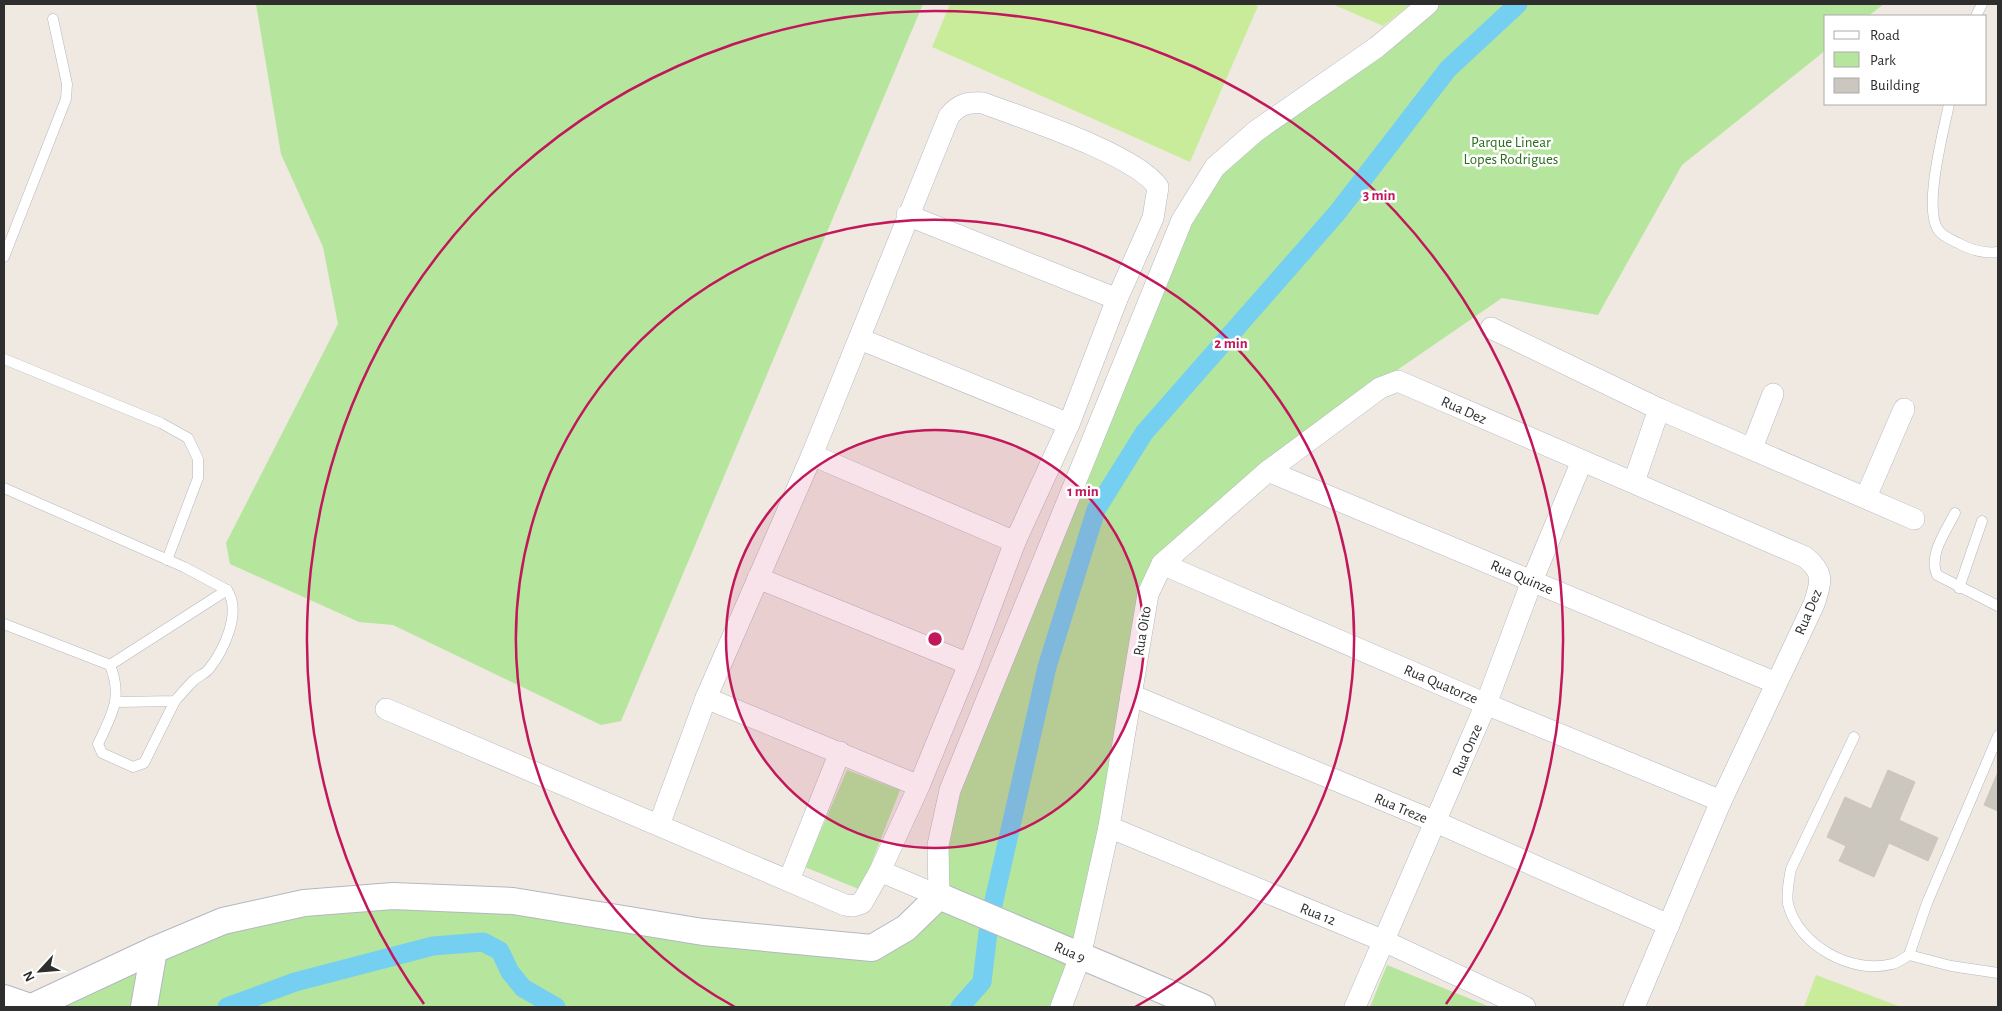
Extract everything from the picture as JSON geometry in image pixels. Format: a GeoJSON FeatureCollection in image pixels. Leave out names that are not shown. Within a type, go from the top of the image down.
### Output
{"type":"FeatureCollection","features":[{"type":"Feature","properties":{"kind":"street"},"geometry":{"type":"LineString","coordinates":[[4,998],[31,1007],[154,950],[223,922],[263,911],[304,903],[393,896],[446,897],[538,904],[703,932],[872,948],[906,928],[939,896],[938,845],[950,790],[1182,220],[1215,167],[1256,131],[1377,47],[1428,4]]}},
{"type":"Feature","properties":{"kind":"street"},"geometry":{"type":"LineString","coordinates":[[386,709],[845,905],[853,906],[862,903],[880,871],[919,786],[969,664],[1015,542],[1069,424],[1117,299],[1153,218],[1158,187],[1152,178],[1099,148],[983,103],[963,104],[954,109],[944,125],[907,215],[860,339],[812,455],[706,698],[659,825]]}},
{"type":"Feature","properties":{"kind":"street"},"geometry":{"type":"LineString","coordinates":[[907,215],[1117,299]]}},
{"type":"Feature","properties":{"kind":"street"},"geometry":{"type":"LineString","coordinates":[[1490,328],[1659,409],[1914,519]]}},
{"type":"Feature","properties":{"kind":"street"},"geometry":{"type":"LineString","coordinates":[[860,339],[1069,424]]}},
{"type":"Feature","properties":{"kind":"street","name":"Rua Oito"},"geometry":{"type":"LineString","coordinates":[[1061,1007],[1080,957],[1108,827],[1148,594],[1162,564],[1268,471],[1380,388],[1398,382],[1412,387]]}},
{"type":"Feature","properties":{"kind":"street","name":"Rua Dez"},"geometry":{"type":"LineString","coordinates":[[1412,387],[1805,557],[1819,572],[1820,583],[1814,604],[1721,801],[1634,1007]]}},
{"type":"Feature","properties":{"kind":"street"},"geometry":{"type":"LineString","coordinates":[[1752,448],[1773,394]]}},
{"type":"Feature","properties":{"kind":"street"},"geometry":{"type":"LineString","coordinates":[[1634,482],[1659,409]]}},
{"type":"Feature","properties":{"kind":"street"},"geometry":{"type":"LineString","coordinates":[[1866,497],[1904,409]]}},
{"type":"Feature","properties":{"kind":"street"},"geometry":{"type":"LineString","coordinates":[[812,455],[1015,542]]}},
{"type":"Feature","properties":{"kind":"street","name":"Rua Onze"},"geometry":{"type":"LineString","coordinates":[[1355,1007],[1486,704],[1532,581],[1582,461]]}},
{"type":"Feature","properties":{"kind":"street","name":"Rua Quinze"},"geometry":{"type":"LineString","coordinates":[[1268,471],[1776,683]]}},
{"type":"Feature","properties":{"kind":"street","name":"Rua Quatorze"},"geometry":{"type":"LineString","coordinates":[[1162,564],[1486,704],[1721,801]]}},
{"type":"Feature","properties":{"kind":"street"},"geometry":{"type":"LineString","coordinates":[[758,578],[969,664]]}},
{"type":"Feature","properties":{"kind":"street","name":"Rua Treze"},"geometry":{"type":"LineString","coordinates":[[1131,695],[1436,822],[1669,925]]}},
{"type":"Feature","properties":{"kind":"street"},"geometry":{"type":"LineString","coordinates":[[706,698],[919,786]]}},
{"type":"Feature","properties":{"kind":"street"},"geometry":{"type":"LineString","coordinates":[[789,880],[840,752]]}},
{"type":"Feature","properties":{"kind":"street","name":"Rua 12"},"geometry":{"type":"LineString","coordinates":[[1108,827],[1384,941],[1525,1007]]}},
{"type":"Feature","properties":{"kind":"street"},"geometry":{"type":"LineString","coordinates":[[880,871],[939,896]]}},
{"type":"Feature","properties":{"kind":"street","name":"Rua 9"},"geometry":{"type":"LineString","coordinates":[[939,896],[1202,1007]]}},
{"type":"Feature","properties":{"kind":"street"},"geometry":{"type":"LineString","coordinates":[[144,1007],[154,950]]}},
{"type":"Feature","properties":{"kind":"lane"},"geometry":{"type":"LineString","coordinates":[[4,257],[66,99],[67,84],[53,19]]}},
{"type":"Feature","properties":{"kind":"lane"},"geometry":{"type":"LineString","coordinates":[[1949,105],[1937,162],[1931,210],[1938,230],[1965,247],[1987,254],[1998,252]]}},
{"type":"Feature","properties":{"kind":"lane"},"geometry":{"type":"LineString","coordinates":[[4,359],[160,423],[188,438],[198,459],[198,478],[167,560]]}},
{"type":"Feature","properties":{"kind":"lane"},"geometry":{"type":"LineString","coordinates":[[4,488],[167,560],[228,590],[232,596],[233,616],[220,650],[208,670],[194,681],[175,701],[144,763],[133,767],[102,753],[98,744],[117,702],[116,679],[110,665],[4,624]]}},
{"type":"Feature","properties":{"kind":"lane"},"geometry":{"type":"LineString","coordinates":[[1955,512],[1936,554],[1934,567],[1937,575],[1959,588],[1998,606]]}},
{"type":"Feature","properties":{"kind":"lane"},"geometry":{"type":"LineString","coordinates":[[1959,588],[1982,521]]}},
{"type":"Feature","properties":{"kind":"lane"},"geometry":{"type":"LineString","coordinates":[[110,665],[228,590]]}},
{"type":"Feature","properties":{"kind":"lane"},"geometry":{"type":"LineString","coordinates":[[117,702],[175,701]]}},
{"type":"Feature","properties":{"kind":"lane"},"geometry":{"type":"LineString","coordinates":[[1854,737],[1790,869],[1787,887],[1788,904],[1795,921],[1820,948],[1849,962],[1872,967],[1893,964],[1909,955],[1927,903],[1998,736]]}},
{"type":"Feature","properties":{"kind":"lane"},"geometry":{"type":"LineString","coordinates":[[1909,955],[1951,966],[1998,973]]}},
{"type":"Feature","properties":{"kind":"green space"},"geometry":{"type":"Polygon","coordinates":[[[256,4],[923,4],[621,721],[601,725],[393,625],[359,622],[230,564],[226,543],[338,324],[323,247],[281,154],[256,4]]]}},
{"type":"Feature","properties":{"kind":"green space"},"geometry":{"type":"Polygon","coordinates":[[[950,4],[1253,4],[1258,6],[1190,162],[932,47],[950,4]]]}},
{"type":"Feature","properties":{"kind":"green space"},"geometry":{"type":"Polygon","coordinates":[[[1332,4],[1411,4],[1383,26],[1332,4]]]}},
{"type":"Feature","properties":{"kind":"green space","name":"Parque Linear Lopes Rodrigues"},"geometry":{"type":"Polygon","coordinates":[[[1438,4],[1884,4],[1869,15],[1824,15],[1824,52],[1682,165],[1598,315],[1502,298],[1387,377],[1162,562],[1065,1007],[44,1007],[154,948],[401,889],[869,947],[927,906],[934,846],[1184,219],[1217,167],[1438,4]]]}},
{"type":"Feature","properties":{"kind":"green space"},"geometry":{"type":"Polygon","coordinates":[[[847,770],[900,790],[861,890],[805,867],[847,770]]]}},
{"type":"Feature","properties":{"kind":"green space"},"geometry":{"type":"Polygon","coordinates":[[[1387,965],[1490,1007],[1370,1007],[1387,965]]]}},
{"type":"Feature","properties":{"kind":"green space"},"geometry":{"type":"Polygon","coordinates":[[[1816,975],[1901,1007],[1804,1007],[1816,975]]]}},
{"type":"Feature","properties":{"kind":"building"},"geometry":{"type":"Polygon","coordinates":[[[1888,770],[1915,782],[1899,820],[1938,838],[1928,861],[1889,843],[1874,877],[1839,861],[1846,846],[1827,837],[1845,797],[1871,809],[1888,770]]]}},
{"type":"Feature","properties":{"kind":"building"},"geometry":{"type":"Polygon","coordinates":[[[1998,772],[1998,811],[1984,805],[1998,772]]]}},
{"type":"Feature","properties":{"kind":"waterway"},"geometry":{"type":"LineString","coordinates":[[993,905],[1047,667],[1096,510],[1144,433],[1337,213],[1448,69],[1518,4]]}},
{"type":"Feature","properties":{"kind":"waterway"},"geometry":{"type":"LineString","coordinates":[[960,1007],[982,982],[988,932]]}},
{"type":"Feature","properties":{"kind":"waterway"},"geometry":{"type":"LineString","coordinates":[[227,1007],[295,982],[433,946],[483,942],[500,951],[510,972],[523,988],[556,1007]]}}]}
